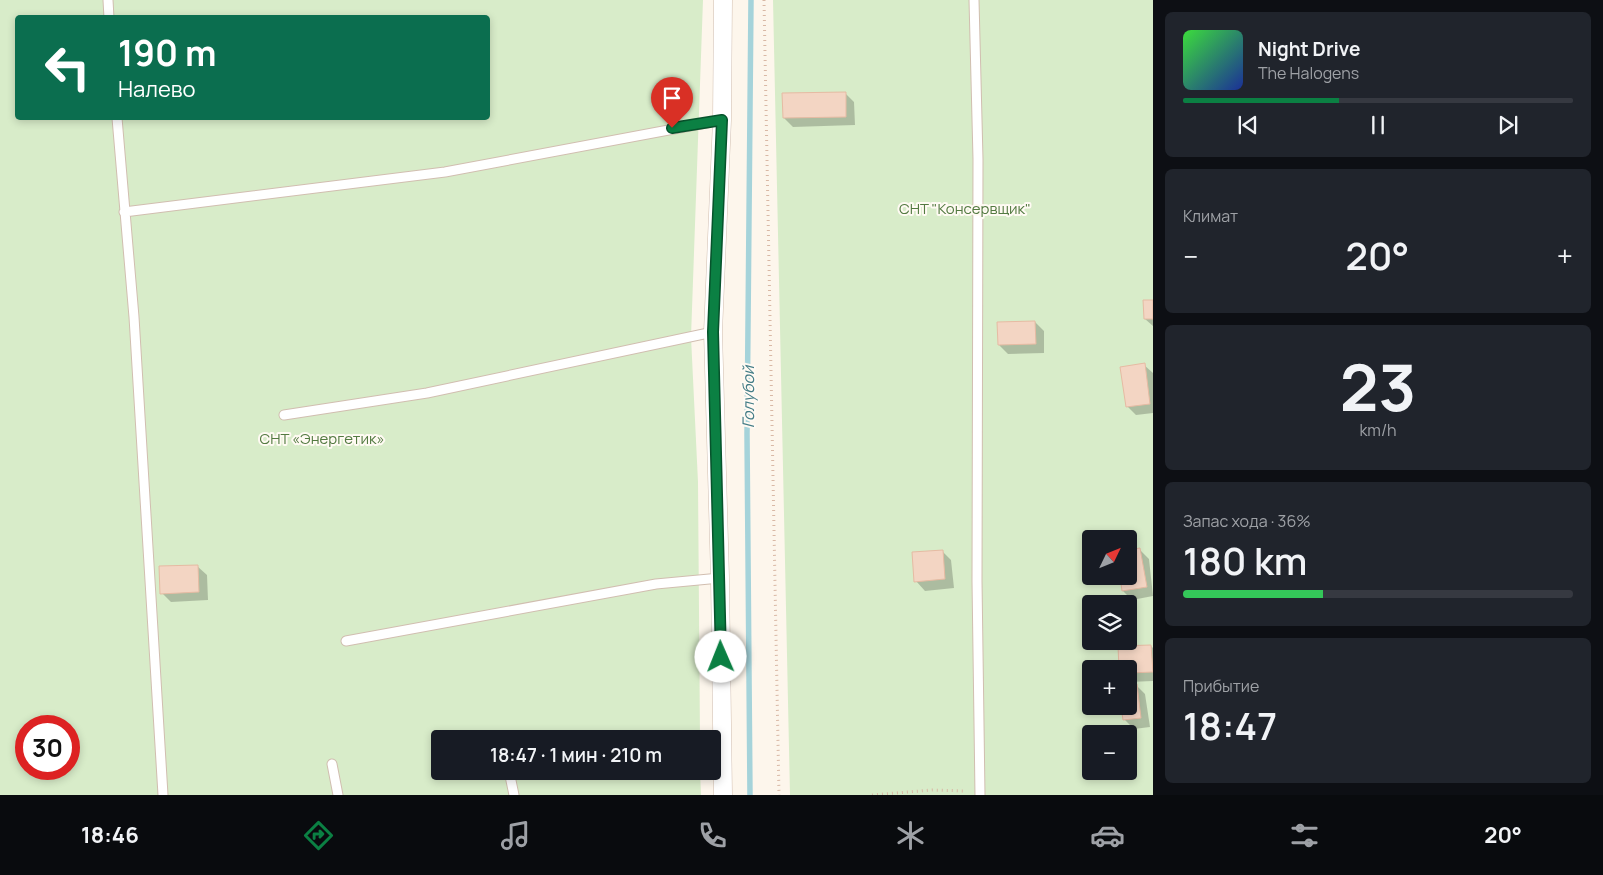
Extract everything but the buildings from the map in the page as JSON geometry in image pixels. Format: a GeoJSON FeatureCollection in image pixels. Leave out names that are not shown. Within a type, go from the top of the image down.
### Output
{"type":"FeatureCollection","features":[{"type":"Feature","properties":{"kind":"street"},"geometry":{"type":"LineString","coordinates":[[722,0],[722,120],[713,332],[720,578],[723,795]]}},
{"type":"Feature","properties":{"kind":"lane"},"geometry":{"type":"LineString","coordinates":[[109,15],[110,0]]}},
{"type":"Feature","properties":{"kind":"lane"},"geometry":{"type":"LineString","coordinates":[[974,0],[978,159],[976,580],[980,793]]}},
{"type":"Feature","properties":{"kind":"lane"},"geometry":{"type":"LineString","coordinates":[[117,120],[134,317],[163,795]]}},
{"type":"Feature","properties":{"kind":"lane"},"geometry":{"type":"LineString","coordinates":[[124,212],[445,172],[722,120]]}},
{"type":"Feature","properties":{"kind":"lane"},"geometry":{"type":"LineString","coordinates":[[284,415],[427,393],[713,332]]}},
{"type":"Feature","properties":{"kind":"lane"},"geometry":{"type":"LineString","coordinates":[[346,642],[656,584],[720,578]]}},
{"type":"Feature","properties":{"kind":"lane"},"geometry":{"type":"LineString","coordinates":[[332,764],[338,795]]}},
{"type":"Feature","properties":{"kind":"lane"},"geometry":{"type":"LineString","coordinates":[[511,780],[514,795]]}},
{"type":"Feature","properties":{"kind":"path"},"geometry":{"type":"LineString","coordinates":[[764,0],[779,795]]}},
{"type":"Feature","properties":{"kind":"path"},"geometry":{"type":"LineString","coordinates":[[872,795],[932,790],[980,793]]}},
{"type":"Feature","properties":{"kind":"green space","name":"СНТ «Энергетик»"},"geometry":{"type":"Polygon","coordinates":[[[0,0],[703,0],[691,337],[698,482],[700,730],[431,730],[431,780],[700,780],[701,795],[0,795],[0,0]]]}},
{"type":"Feature","properties":{"kind":"green space","name":"СНТ \"Консервщик\""},"geometry":{"type":"Polygon","coordinates":[[[773,0],[1153,0],[1153,795],[790,795],[773,0]]]}},
{"type":"Feature","properties":{"kind":"waterway","name":"Голубой"},"geometry":{"type":"LineString","coordinates":[[750,795],[747,434],[751,0]]}},
{"type":"Feature","properties":{"kind":"route"},"geometry":{"type":"LineString","coordinates":[[672,128],[722,120],[713,332],[721,657]]}}]}
